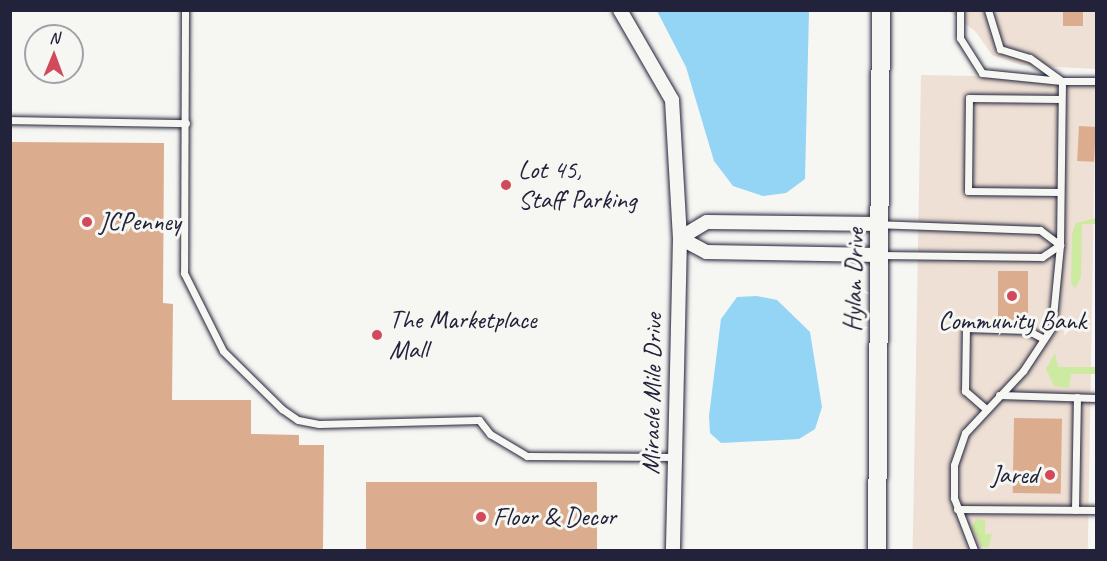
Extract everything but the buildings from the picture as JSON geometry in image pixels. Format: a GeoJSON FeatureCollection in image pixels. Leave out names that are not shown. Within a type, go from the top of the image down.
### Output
{"type":"FeatureCollection","features":[{"type":"Feature","properties":{"kind":"main road","name":"Hylan Drive"},"geometry":{"type":"LineString","coordinates":[[877,550],[881,10]]}},
{"type":"Feature","properties":{"kind":"street","name":"Miracle Mile Drive"},"geometry":{"type":"LineString","coordinates":[[620,10],[672,100],[680,238],[673,550]]}},
{"type":"Feature","properties":{"kind":"street"},"geometry":{"type":"LineString","coordinates":[[680,238],[707,222],[880,224]]}},
{"type":"Feature","properties":{"kind":"street"},"geometry":{"type":"LineString","coordinates":[[680,238],[706,252],[880,255]]}},
{"type":"Feature","properties":{"kind":"lane"},"geometry":{"type":"LineString","coordinates":[[185,10],[184,273],[223,351],[282,409],[298,420],[319,424],[479,420],[490,434],[527,456],[676,457]]}},
{"type":"Feature","properties":{"kind":"lane"},"geometry":{"type":"LineString","coordinates":[[960,10],[960,38],[982,74],[1062,81],[1096,81]]}},
{"type":"Feature","properties":{"kind":"lane"},"geometry":{"type":"LineString","coordinates":[[988,10],[1000,49],[1030,58],[1062,81]]}},
{"type":"Feature","properties":{"kind":"lane"},"geometry":{"type":"LineString","coordinates":[[974,550],[957,509],[954,465],[965,433],[999,395],[1052,327],[1060,245],[1062,81]]}},
{"type":"Feature","properties":{"kind":"lane"},"geometry":{"type":"LineString","coordinates":[[1060,192],[968,191],[969,98],[1061,99]]}},
{"type":"Feature","properties":{"kind":"lane"},"geometry":{"type":"LineString","coordinates":[[10,120],[186,123]]}},
{"type":"Feature","properties":{"kind":"lane"},"geometry":{"type":"LineString","coordinates":[[880,224],[1040,230],[1060,245]]}},
{"type":"Feature","properties":{"kind":"lane"},"geometry":{"type":"LineString","coordinates":[[880,255],[1042,257],[1060,245]]}},
{"type":"Feature","properties":{"kind":"lane"},"geometry":{"type":"LineString","coordinates":[[986,409],[965,391],[966,328],[1028,330],[1044,339]]}},
{"type":"Feature","properties":{"kind":"lane"},"geometry":{"type":"LineString","coordinates":[[999,395],[1096,398]]}},
{"type":"Feature","properties":{"kind":"lane"},"geometry":{"type":"LineString","coordinates":[[1075,510],[1077,397]]}},
{"type":"Feature","properties":{"kind":"lane"},"geometry":{"type":"LineString","coordinates":[[957,509],[1096,510]]}},
{"type":"Feature","properties":{"kind":"shaded area"},"geometry":{"type":"Polygon","coordinates":[[[949,11],[1096,11],[1096,69],[1021,65],[992,55],[976,32],[949,11]]]}},
{"type":"Feature","properties":{"kind":"shaded area"},"geometry":{"type":"Polygon","coordinates":[[[921,75],[1096,78],[1088,550],[913,550],[921,75]]]}},
{"type":"Feature","properties":{"kind":"green space"},"geometry":{"type":"Polygon","coordinates":[[[1096,218],[1096,224],[1082,224],[1081,277],[1075,288],[1071,283],[1072,233],[1076,223],[1096,218]]]}},
{"type":"Feature","properties":{"kind":"green space"},"geometry":{"type":"Polygon","coordinates":[[[1055,353],[1058,367],[1096,367],[1096,374],[1071,374],[1069,388],[1054,386],[1046,369],[1055,353]]]}},
{"type":"Feature","properties":{"kind":"green space"},"geometry":{"type":"Polygon","coordinates":[[[976,519],[985,520],[985,534],[992,534],[988,548],[982,547],[972,527],[976,519]]]}},
{"type":"Feature","properties":{"kind":"water"},"geometry":{"type":"Polygon","coordinates":[[[657,11],[809,11],[805,179],[786,193],[763,196],[733,186],[714,161],[686,67],[657,11]]]}},
{"type":"Feature","properties":{"kind":"water"},"geometry":{"type":"Polygon","coordinates":[[[757,296],[777,300],[810,332],[822,407],[815,429],[799,439],[721,443],[710,433],[709,416],[721,319],[737,297],[757,296]]]}},
{"type":"Feature","properties":{"kind":"place","name":"Lot 45, Staff Parking"},"geometry":{"type":"Point","coordinates":[506,185]}},
{"type":"Feature","properties":{"kind":"place","name":"JCPenney"},"geometry":{"type":"Point","coordinates":[87,222]}},
{"type":"Feature","properties":{"kind":"place","name":"Community Bank"},"geometry":{"type":"Point","coordinates":[1012,296]}},
{"type":"Feature","properties":{"kind":"place","name":"The Marketplace Mall"},"geometry":{"type":"Point","coordinates":[377,335]}},
{"type":"Feature","properties":{"kind":"place","name":"Jared"},"geometry":{"type":"Point","coordinates":[1050,475]}},
{"type":"Feature","properties":{"kind":"place","name":"Floor & Decor"},"geometry":{"type":"Point","coordinates":[481,517]}}]}
